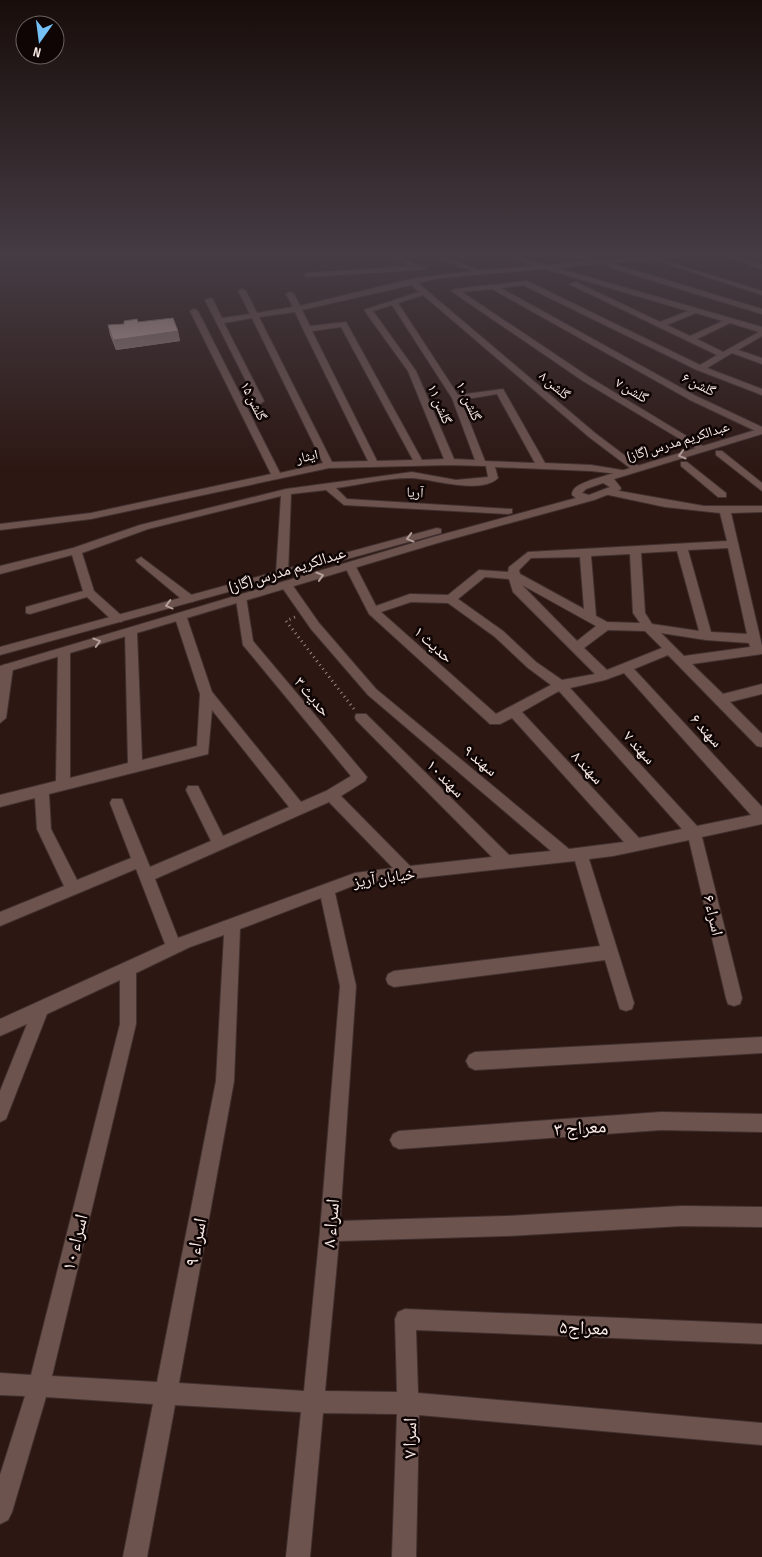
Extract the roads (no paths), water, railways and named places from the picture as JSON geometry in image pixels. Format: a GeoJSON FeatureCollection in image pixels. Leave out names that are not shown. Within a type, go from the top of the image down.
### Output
{"type":"FeatureCollection","features":[{"type":"Feature","properties":{"kind":"street","name":"گلشن ۱۵"},"geometry":{"type":"LineString","coordinates":[[202,327],[277,476]]}},
{"type":"Feature","properties":{"kind":"street"},"geometry":{"type":"LineString","coordinates":[[223,327],[260,400]]}},
{"type":"Feature","properties":{"kind":"street"},"geometry":{"type":"LineString","coordinates":[[260,327],[330,465]]}},
{"type":"Feature","properties":{"kind":"street"},"geometry":{"type":"LineString","coordinates":[[324,327],[308,329],[374,464]]}},
{"type":"Feature","properties":{"kind":"street"},"geometry":{"type":"LineString","coordinates":[[344,327],[419,463]]}},
{"type":"Feature","properties":{"kind":"street","name":"گلشن ۱۱"},"geometry":{"type":"LineString","coordinates":[[380,327],[412,371],[450,462]]}},
{"type":"Feature","properties":{"kind":"street","name":"گلشن ۱۰"},"geometry":{"type":"LineString","coordinates":[[410,327],[456,398],[485,464]]}},
{"type":"Feature","properties":{"kind":"street","name":"گلشن ۸"},"geometry":{"type":"LineString","coordinates":[[465,327],[592,435],[637,469]]}},
{"type":"Feature","properties":{"kind":"street","name":"گلشن ۷"},"geometry":{"type":"LineString","coordinates":[[508,327],[586,379],[704,449]]}},
{"type":"Feature","properties":{"kind":"street","name":"گلشن ۶"},"geometry":{"type":"LineString","coordinates":[[565,327],[762,438]]}},
{"type":"Feature","properties":{"kind":"street","name":"گلشن ۷"},"geometry":{"type":"LineString","coordinates":[[614,327],[700,368]]}},
{"type":"Feature","properties":{"kind":"street"},"geometry":{"type":"LineString","coordinates":[[664,327],[727,353],[762,361]]}},
{"type":"Feature","properties":{"kind":"street"},"geometry":{"type":"LineString","coordinates":[[690,339],[717,327]]}},
{"type":"Feature","properties":{"kind":"street"},"geometry":{"type":"LineString","coordinates":[[742,327],[760,335]]}},
{"type":"Feature","properties":{"kind":"street"},"geometry":{"type":"LineString","coordinates":[[700,368],[760,335]]}},
{"type":"Feature","properties":{"kind":"street"},"geometry":{"type":"LineString","coordinates":[[700,368],[762,392]]}},
{"type":"Feature","properties":{"kind":"street"},"geometry":{"type":"LineString","coordinates":[[456,398],[500,391],[542,466]]}},
{"type":"Feature","properties":{"kind":"street","name":"عبدالکریم مدرس (گاز)"},"geometry":{"type":"LineString","coordinates":[[580,496],[582,487],[637,469],[704,449],[762,438]]}},
{"type":"Feature","properties":{"kind":"street","name":"عبدالکریم مدرس (گاز)"},"geometry":{"type":"LineString","coordinates":[[0,651],[508,511],[612,489],[762,438]]}},
{"type":"Feature","properties":{"kind":"street"},"geometry":{"type":"LineString","coordinates":[[719,453],[762,488]]}},
{"type":"Feature","properties":{"kind":"street","name":"ایثار"},"geometry":{"type":"LineString","coordinates":[[0,527],[92,516],[330,465],[450,462],[591,468],[625,473]]}},
{"type":"Feature","properties":{"kind":"street"},"geometry":{"type":"LineString","coordinates":[[0,570],[76,551],[144,527],[286,492],[412,475],[456,483],[489,480],[493,478],[485,464]]}},
{"type":"Feature","properties":{"kind":"street"},"geometry":{"type":"LineString","coordinates":[[684,464],[722,495]]}},
{"type":"Feature","properties":{"kind":"street"},"geometry":{"type":"LineString","coordinates":[[603,480],[612,489],[644,500],[725,511],[762,509]]}},
{"type":"Feature","properties":{"kind":"street","name":"آریا"},"geometry":{"type":"LineString","coordinates":[[328,486],[344,502],[508,511]]}},
{"type":"Feature","properties":{"kind":"street"},"geometry":{"type":"LineString","coordinates":[[282,574],[286,492]]}},
{"type":"Feature","properties":{"kind":"street","name":"عبدالکریم مدرس (گاز)"},"geometry":{"type":"LineString","coordinates":[[3,669],[242,600],[580,496]]}},
{"type":"Feature","properties":{"kind":"street"},"geometry":{"type":"LineString","coordinates":[[725,511],[758,646]]}},
{"type":"Feature","properties":{"kind":"street"},"geometry":{"type":"LineString","coordinates":[[604,676],[517,589],[513,569],[528,555],[585,555],[681,546],[734,544]]}},
{"type":"Feature","properties":{"kind":"street"},"geometry":{"type":"LineString","coordinates":[[681,546],[706,636]]}},
{"type":"Feature","properties":{"kind":"street"},"geometry":{"type":"LineString","coordinates":[[635,550],[639,613],[648,627],[762,742]]}},
{"type":"Feature","properties":{"kind":"street"},"geometry":{"type":"LineString","coordinates":[[76,551],[89,593],[118,619]]}},
{"type":"Feature","properties":{"kind":"street"},"geometry":{"type":"LineString","coordinates":[[585,555],[590,617]]}},
{"type":"Feature","properties":{"kind":"street"},"geometry":{"type":"LineString","coordinates":[[141,560],[189,599]]}},
{"type":"Feature","properties":{"kind":"street","name":"حدیث ۱"},"geometry":{"type":"LineString","coordinates":[[351,567],[372,611],[495,721],[514,712]]}},
{"type":"Feature","properties":{"kind":"street"},"geometry":{"type":"LineString","coordinates":[[372,611],[410,598],[451,599],[483,573],[514,576],[580,614],[606,626],[648,627],[758,646]]}},
{"type":"Feature","properties":{"kind":"street","name":"سهند ۹"},"geometry":{"type":"LineString","coordinates":[[282,574],[306,613],[372,692],[573,855]]}},
{"type":"Feature","properties":{"kind":"street"},"geometry":{"type":"LineString","coordinates":[[30,610],[89,593]]}},
{"type":"Feature","properties":{"kind":"street","name":"سهند ۷"},"geometry":{"type":"LineString","coordinates":[[451,599],[499,634],[532,665],[560,685],[694,832]]}},
{"type":"Feature","properties":{"kind":"street","name":"حدیث ۳"},"geometry":{"type":"LineString","coordinates":[[242,600],[247,642],[360,777],[331,796]]}},
{"type":"Feature","properties":{"kind":"street"},"geometry":{"type":"LineString","coordinates":[[181,618],[206,694],[299,810]]}},
{"type":"Feature","properties":{"kind":"street"},"geometry":{"type":"LineString","coordinates":[[577,647],[606,626]]}},
{"type":"Feature","properties":{"kind":"street"},"geometry":{"type":"LineString","coordinates":[[131,632],[135,766]]}},
{"type":"Feature","properties":{"kind":"street"},"geometry":{"type":"LineString","coordinates":[[681,661],[758,646]]}},
{"type":"Feature","properties":{"kind":"street"},"geometry":{"type":"LineString","coordinates":[[514,712],[560,685],[604,676],[669,650]]}},
{"type":"Feature","properties":{"kind":"street"},"geometry":{"type":"LineString","coordinates":[[63,784],[64,652]]}},
{"type":"Feature","properties":{"kind":"street","name":"سهند ۶"},"geometry":{"type":"LineString","coordinates":[[626,667],[762,817]]}},
{"type":"Feature","properties":{"kind":"street"},"geometry":{"type":"LineString","coordinates":[[0,718],[3,669]]}},
{"type":"Feature","properties":{"kind":"street"},"geometry":{"type":"LineString","coordinates":[[720,700],[762,689]]}},
{"type":"Feature","properties":{"kind":"street"},"geometry":{"type":"LineString","coordinates":[[0,801],[203,750],[206,694]]}},
{"type":"Feature","properties":{"kind":"street","name":"سهند ۸"},"geometry":{"type":"LineString","coordinates":[[514,712],[636,845]]}},
{"type":"Feature","properties":{"kind":"street","name":"سهند ۱۰"},"geometry":{"type":"LineString","coordinates":[[361,717],[506,862]]}},
{"type":"Feature","properties":{"kind":"street"},"geometry":{"type":"LineString","coordinates":[[42,790],[44,829],[74,890]]}},
{"type":"Feature","properties":{"kind":"street"},"geometry":{"type":"LineString","coordinates":[[193,790],[220,844]]}},
{"type":"Feature","properties":{"kind":"street"},"geometry":{"type":"LineString","coordinates":[[146,876],[331,796],[407,874]]}},
{"type":"Feature","properties":{"kind":"street"},"geometry":{"type":"LineString","coordinates":[[117,803],[174,947]]}},
{"type":"Feature","properties":{"kind":"street","name":"خیابان آریز"},"geometry":{"type":"LineString","coordinates":[[0,1028],[174,947],[355,879],[573,855],[636,845],[762,817]]}},
{"type":"Feature","properties":{"kind":"street","name":"اسراء ۶"},"geometry":{"type":"LineString","coordinates":[[694,832],[734,998]]}},
{"type":"Feature","properties":{"kind":"street"},"geometry":{"type":"LineString","coordinates":[[573,855],[610,952],[626,1003]]}},
{"type":"Feature","properties":{"kind":"street"},"geometry":{"type":"LineString","coordinates":[[0,919],[74,890],[140,861]]}},
{"type":"Feature","properties":{"kind":"street","name":"اسراء ۸"},"geometry":{"type":"LineString","coordinates":[[298,1557],[330,1231],[348,986],[327,890]]}},
{"type":"Feature","properties":{"kind":"street","name":"اسراء ۹"},"geometry":{"type":"LineString","coordinates":[[135,1557],[225,1082],[232,924]]}},
{"type":"Feature","properties":{"kind":"street"},"geometry":{"type":"LineString","coordinates":[[394,979],[610,952]]}},
{"type":"Feature","properties":{"kind":"street","name":"اسراء ۱۰"},"geometry":{"type":"LineString","coordinates":[[0,1512],[38,1386],[128,1024],[128,968]]}},
{"type":"Feature","properties":{"kind":"street"},"geometry":{"type":"LineString","coordinates":[[0,1113],[41,1009]]}},
{"type":"Feature","properties":{"kind":"street"},"geometry":{"type":"LineString","coordinates":[[475,1061],[762,1045]]}},
{"type":"Feature","properties":{"kind":"street","name":"معراج ۳"},"geometry":{"type":"LineString","coordinates":[[399,1140],[661,1121],[762,1123]]}},
{"type":"Feature","properties":{"kind":"street"},"geometry":{"type":"LineString","coordinates":[[330,1231],[506,1226],[682,1216],[762,1217]]}},
{"type":"Feature","properties":{"kind":"street","name":"معراج۵"},"geometry":{"type":"LineString","coordinates":[[405,1319],[762,1334]]}},
{"type":"Feature","properties":{"kind":"street","name":"اسرا ۷"},"geometry":{"type":"LineString","coordinates":[[404,1557],[408,1503],[409,1403],[405,1319]]}},
{"type":"Feature","properties":{"kind":"street"},"geometry":{"type":"LineString","coordinates":[[0,1384],[313,1402],[409,1403],[762,1434]]}}]}
